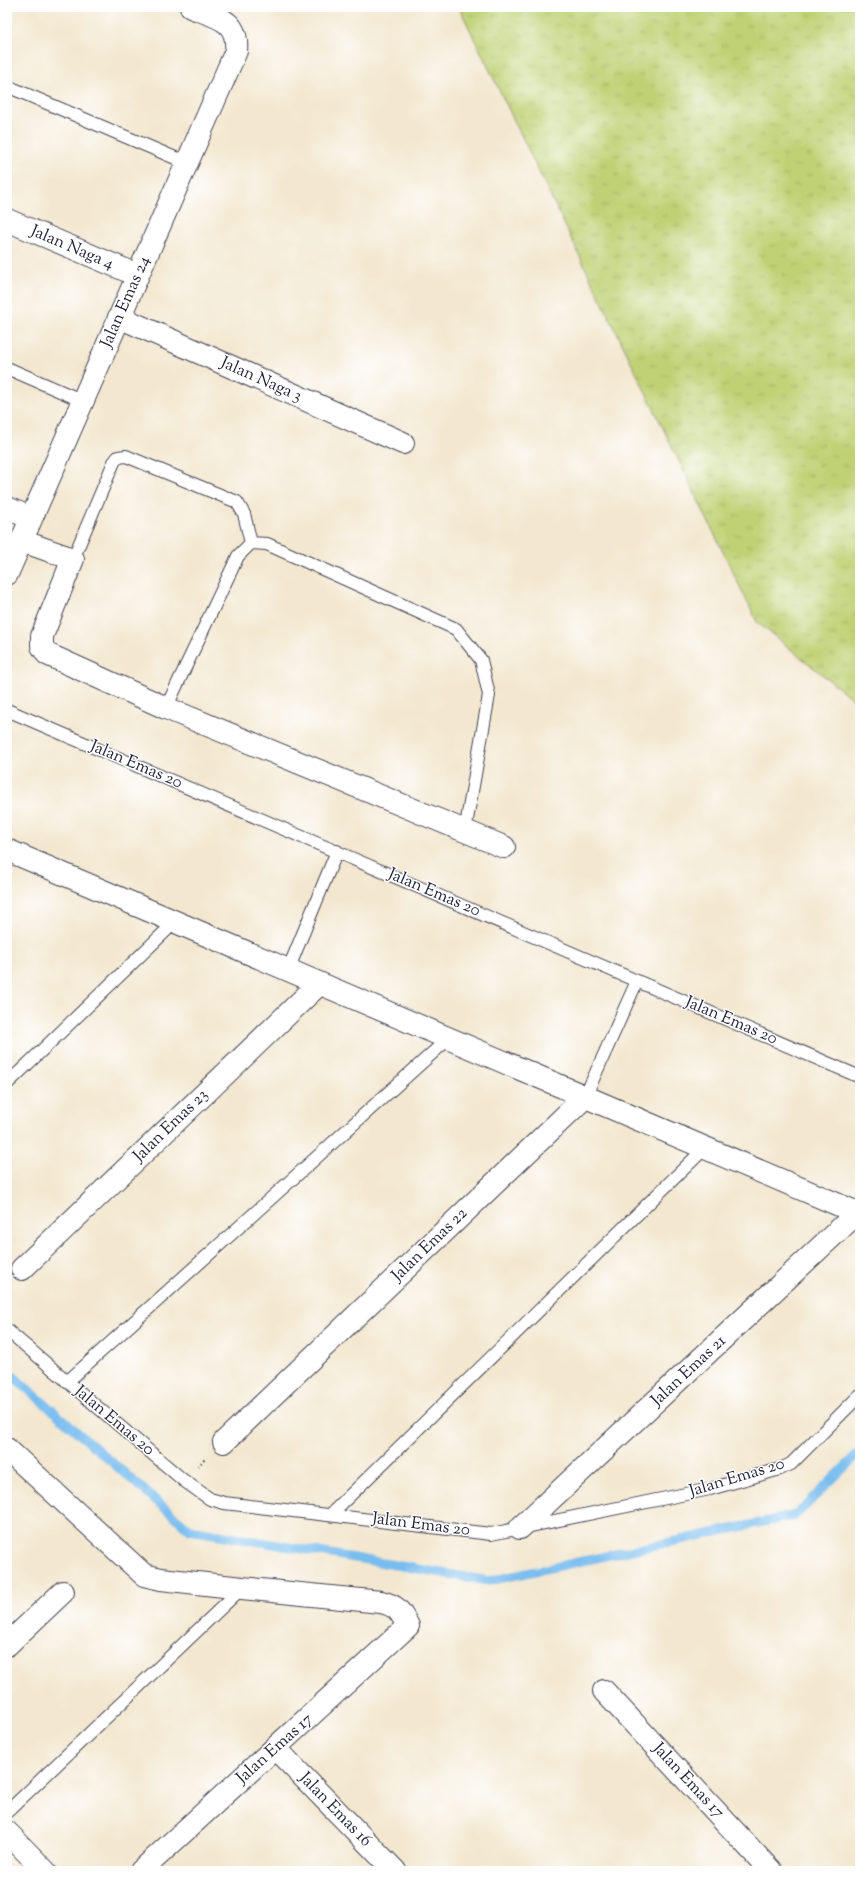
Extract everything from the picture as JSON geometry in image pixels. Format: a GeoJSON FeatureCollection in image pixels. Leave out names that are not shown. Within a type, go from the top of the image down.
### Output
{"type":"FeatureCollection","features":[{"type":"Feature","properties":{"kind":"street","name":"Jalan Emas 24"},"geometry":{"type":"LineString","coordinates":[[7,574],[236,51],[237,39],[233,29],[224,21],[191,7]]}},
{"type":"Feature","properties":{"kind":"street","name":"Jalan Naga 4"},"geometry":{"type":"LineString","coordinates":[[7,220],[138,275]]}},
{"type":"Feature","properties":{"kind":"street","name":"Jalan Naga 3"},"geometry":{"type":"LineString","coordinates":[[119,317],[403,444]]}},
{"type":"Feature","properties":{"kind":"street"},"geometry":{"type":"LineString","coordinates":[[7,508],[31,518]]}},
{"type":"Feature","properties":{"kind":"street"},"geometry":{"type":"LineString","coordinates":[[22,540],[73,559],[42,636],[42,646],[47,654],[166,708],[504,847]]}},
{"type":"Feature","properties":{"kind":"street"},"geometry":{"type":"LineString","coordinates":[[7,850],[859,1214]]}},
{"type":"Feature","properties":{"kind":"street","name":"Jalan Emas 23"},"geometry":{"type":"LineString","coordinates":[[22,1269],[319,984]]}},
{"type":"Feature","properties":{"kind":"street","name":"Jalan Emas 22"},"geometry":{"type":"LineString","coordinates":[[224,1442],[585,1097]]}},
{"type":"Feature","properties":{"kind":"street","name":"Jalan Emas 21"},"geometry":{"type":"LineString","coordinates":[[520,1528],[859,1214]]}},
{"type":"Feature","properties":{"kind":"street"},"geometry":{"type":"LineString","coordinates":[[7,1449],[144,1575],[161,1579],[242,1588]]}},
{"type":"Feature","properties":{"kind":"street","name":"Jalan Emas 17"},"geometry":{"type":"LineString","coordinates":[[141,1871],[276,1749],[408,1626],[402,1614],[394,1606],[381,1602],[242,1588]]}},
{"type":"Feature","properties":{"kind":"street"},"geometry":{"type":"LineString","coordinates":[[7,1645],[63,1592]]}},
{"type":"Feature","properties":{"kind":"street","name":"Jalan Emas 17"},"geometry":{"type":"LineString","coordinates":[[604,1691],[771,1871]]}},
{"type":"Feature","properties":{"kind":"street","name":"Jalan Emas 16"},"geometry":{"type":"LineString","coordinates":[[276,1749],[395,1871]]}},
{"type":"Feature","properties":{"kind":"street"},"geometry":{"type":"LineString","coordinates":[[7,1832],[45,1871]]}},
{"type":"Feature","properties":{"kind":"lane"},"geometry":{"type":"LineString","coordinates":[[7,86],[186,163]]}},
{"type":"Feature","properties":{"kind":"lane"},"geometry":{"type":"LineString","coordinates":[[7,368],[83,401]]}},
{"type":"Feature","properties":{"kind":"lane"},"geometry":{"type":"LineString","coordinates":[[73,559],[114,462],[118,457],[126,456],[237,502],[244,514],[251,543]]}},
{"type":"Feature","properties":{"kind":"lane"},"geometry":{"type":"LineString","coordinates":[[166,708],[228,574],[238,556],[251,543],[267,544],[456,629],[481,660],[489,695],[465,831]]}},
{"type":"Feature","properties":{"kind":"lane","name":"Jalan Emas 20"},"geometry":{"type":"LineString","coordinates":[[7,710],[860,1077]]}},
{"type":"Feature","properties":{"kind":"lane"},"geometry":{"type":"LineString","coordinates":[[288,970],[337,851]]}},
{"type":"Feature","properties":{"kind":"lane"},"geometry":{"type":"LineString","coordinates":[[7,1084],[175,922]]}},
{"type":"Feature","properties":{"kind":"lane","name":"Jalan Emas 22"},"geometry":{"type":"LineString","coordinates":[[585,1097],[637,981]]}},
{"type":"Feature","properties":{"kind":"lane"},"geometry":{"type":"LineString","coordinates":[[67,1382],[448,1039]]}},
{"type":"Feature","properties":{"kind":"lane"},"geometry":{"type":"LineString","coordinates":[[330,1515],[705,1148]]}},
{"type":"Feature","properties":{"kind":"lane","name":"Jalan Emas 20"},"geometry":{"type":"LineString","coordinates":[[7,1330],[183,1480],[210,1499],[224,1503],[491,1534],[710,1489],[780,1469],[791,1464],[860,1395]]}},
{"type":"Feature","properties":{"kind":"lane"},"geometry":{"type":"LineString","coordinates":[[7,1812],[242,1588]]}},
{"type":"Feature","properties":{"kind":"path"},"geometry":{"type":"LineString","coordinates":[[183,1480],[224,1442]]}},
{"type":"Feature","properties":{"kind":"green space"},"geometry":{"type":"Polygon","coordinates":[[[459,7],[860,7],[860,705],[757,622],[459,7]]]}},
{"type":"Feature","properties":{"kind":"waterway"},"geometry":{"type":"LineString","coordinates":[[7,1371],[190,1530],[489,1581],[796,1515],[860,1452]]}}]}
